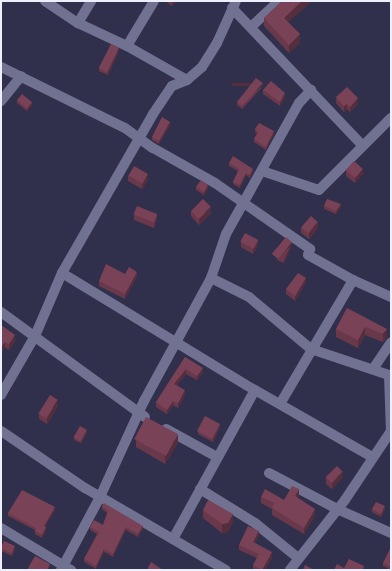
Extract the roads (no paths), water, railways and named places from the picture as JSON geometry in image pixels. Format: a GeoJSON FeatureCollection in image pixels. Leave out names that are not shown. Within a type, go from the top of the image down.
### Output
{"type":"FeatureCollection","features":[{"type":"Feature","properties":{"kind":"street"},"geometry":{"type":"LineString","coordinates":[[45,1],[78,23],[127,46],[187,80]]}},
{"type":"Feature","properties":{"kind":"street"},"geometry":{"type":"LineString","coordinates":[[78,23],[91,1]]}},
{"type":"Feature","properties":{"kind":"street"},"geometry":{"type":"LineString","coordinates":[[127,46],[154,1]]}},
{"type":"Feature","properties":{"kind":"street"},"geometry":{"type":"LineString","coordinates":[[252,26],[278,1]]}},
{"type":"Feature","properties":{"kind":"street"},"geometry":{"type":"LineString","coordinates":[[1,395],[35,336],[62,273],[139,139],[172,86],[187,80],[202,67],[217,43],[234,5],[362,145]]}},
{"type":"Feature","properties":{"kind":"street"},"geometry":{"type":"LineString","coordinates":[[1,67],[107,117],[139,139],[215,184],[310,249],[308,254],[353,280],[391,297]]}},
{"type":"Feature","properties":{"kind":"street"},"geometry":{"type":"LineString","coordinates":[[1,101],[21,76]]}},
{"type":"Feature","properties":{"kind":"street"},"geometry":{"type":"LineString","coordinates":[[1,528],[65,568],[139,414],[211,278],[226,234],[299,103],[311,90]]}},
{"type":"Feature","properties":{"kind":"street"},"geometry":{"type":"LineString","coordinates":[[262,171],[319,190],[362,145],[391,118]]}},
{"type":"Feature","properties":{"kind":"street"},"geometry":{"type":"LineString","coordinates":[[62,273],[255,390],[372,457]]}},
{"type":"Feature","properties":{"kind":"street"},"geometry":{"type":"LineString","coordinates":[[211,278],[249,298],[311,349],[389,375],[391,431],[337,509],[290,570]]}},
{"type":"Feature","properties":{"kind":"street"},"geometry":{"type":"LineString","coordinates":[[280,404],[353,280]]}},
{"type":"Feature","properties":{"kind":"street"},"geometry":{"type":"LineString","coordinates":[[1,312],[139,414],[217,457]]}},
{"type":"Feature","properties":{"kind":"street"},"geometry":{"type":"LineString","coordinates":[[373,369],[391,342]]}},
{"type":"Feature","properties":{"kind":"street"},"geometry":{"type":"LineString","coordinates":[[173,539],[255,390]]}},
{"type":"Feature","properties":{"kind":"street"},"geometry":{"type":"LineString","coordinates":[[1,431],[100,497],[226,570]]}},
{"type":"Feature","properties":{"kind":"street"},"geometry":{"type":"LineString","coordinates":[[269,473],[337,509],[391,533]]}},
{"type":"Feature","properties":{"kind":"street"},"geometry":{"type":"LineString","coordinates":[[200,488],[255,523],[298,558]]}}]}
